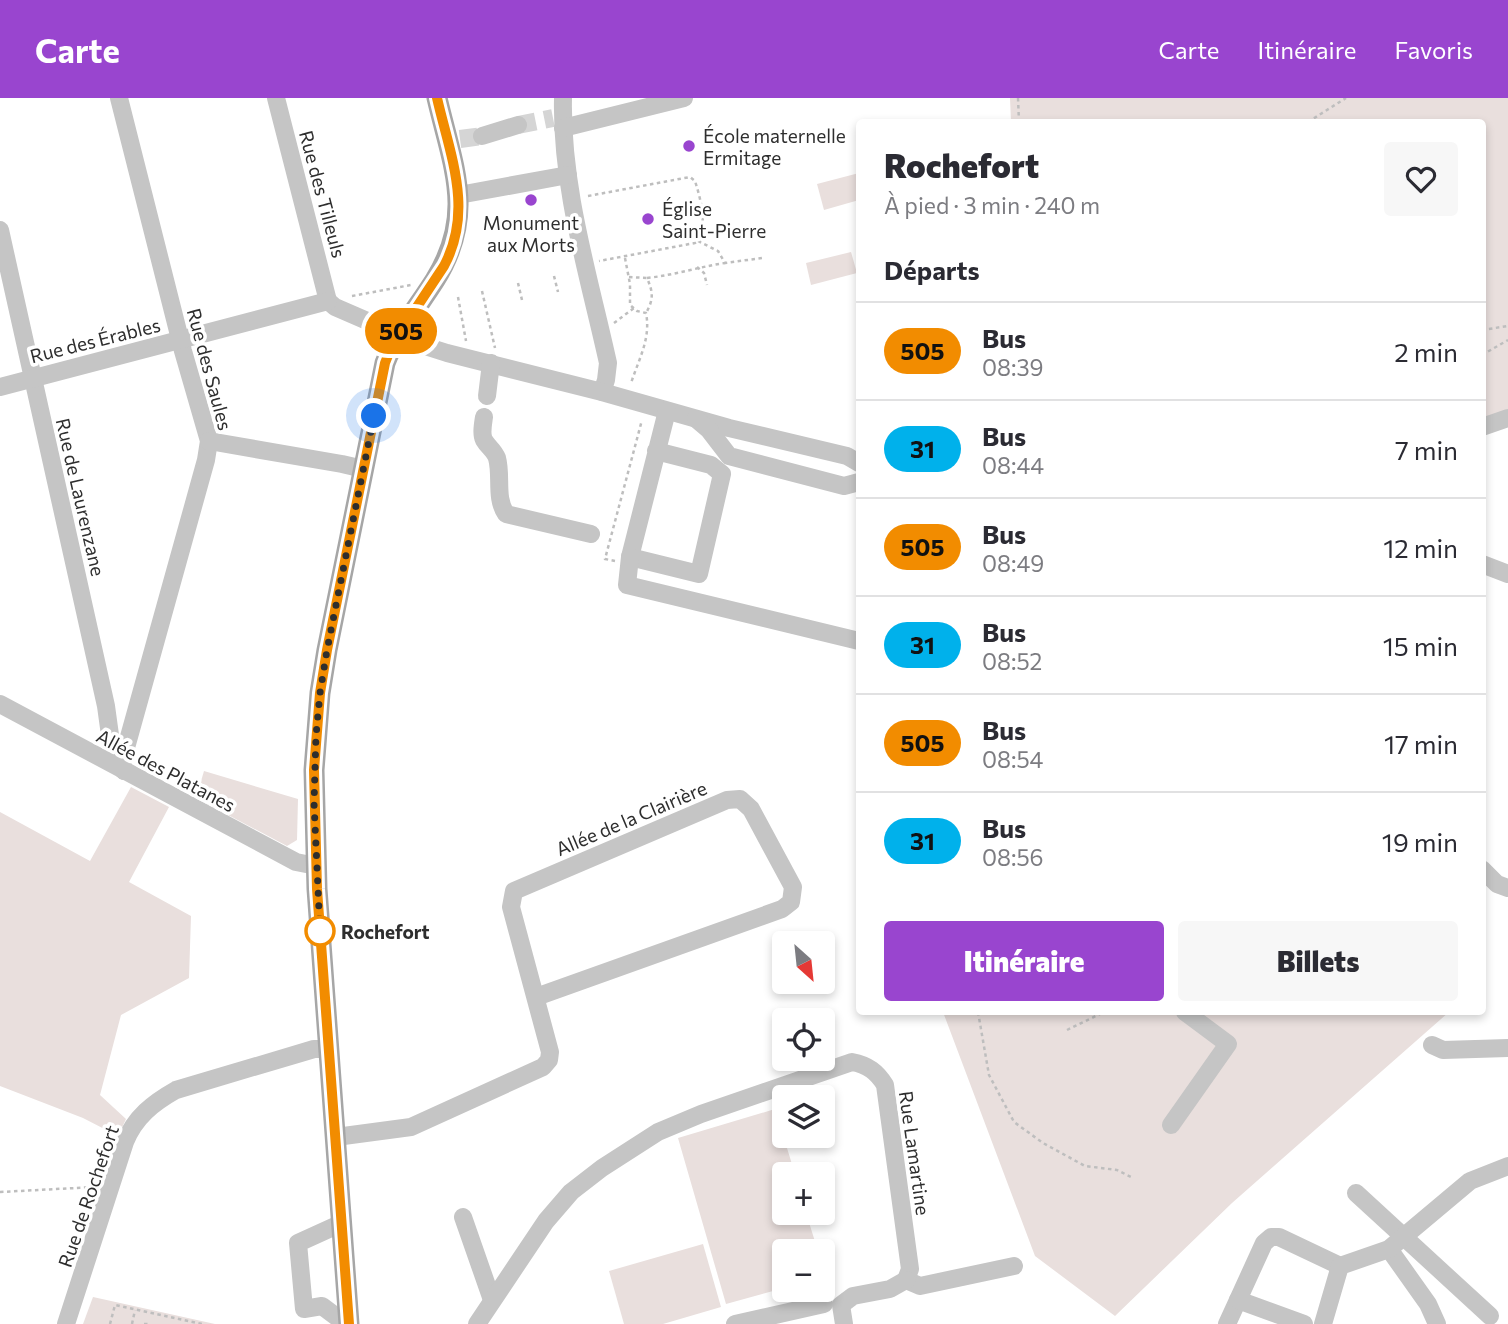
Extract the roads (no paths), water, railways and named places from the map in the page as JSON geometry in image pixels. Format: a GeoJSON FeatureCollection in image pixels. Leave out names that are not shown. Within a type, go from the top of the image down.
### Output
{"type":"FeatureCollection","features":[{"type":"Feature","properties":{"kind":"main road"},"geometry":{"type":"LineString","coordinates":[[347,1324],[316,866],[314,770],[320,693],[327,650],[385,363],[399,334],[435,281],[455,239],[459,195],[453,140],[437,98]]}},
{"type":"Feature","properties":{"kind":"street","name":"Rue des Saules"},"geometry":{"type":"LineString","coordinates":[[119,98],[209,441],[122,762],[124,771]]}},
{"type":"Feature","properties":{"kind":"street","name":"Rue des Tilleuls"},"geometry":{"type":"LineString","coordinates":[[276,98],[328,301]]}},
{"type":"Feature","properties":{"kind":"street"},"geometry":{"type":"LineString","coordinates":[[564,98],[560,121],[567,172],[608,363],[602,392]]}},
{"type":"Feature","properties":{"kind":"street"},"geometry":{"type":"LineString","coordinates":[[560,121],[684,98]]}},
{"type":"Feature","properties":{"kind":"street"},"geometry":{"type":"LineString","coordinates":[[482,136],[518,125]]}},
{"type":"Feature","properties":{"kind":"street"},"geometry":{"type":"LineString","coordinates":[[459,195],[567,172]]}},
{"type":"Feature","properties":{"kind":"street","name":"Rue de Laurenzane"},"geometry":{"type":"LineString","coordinates":[[0,230],[106,706],[113,757],[124,771]]}},
{"type":"Feature","properties":{"kind":"street","name":"Rue des Érables"},"geometry":{"type":"LineString","coordinates":[[0,387],[328,301]]}},
{"type":"Feature","properties":{"kind":"street"},"geometry":{"type":"LineString","coordinates":[[328,301],[335,307],[425,346],[729,428],[845,455],[856,461]]}},
{"type":"Feature","properties":{"kind":"street"},"geometry":{"type":"LineString","coordinates":[[487,396],[495,364]]}},
{"type":"Feature","properties":{"kind":"street"},"geometry":{"type":"LineString","coordinates":[[667,411],[630,557],[627,585],[856,640]]}},
{"type":"Feature","properties":{"kind":"street"},"geometry":{"type":"LineString","coordinates":[[484,417],[482,434],[497,458],[502,505],[506,514],[591,534]]}},
{"type":"Feature","properties":{"kind":"street"},"geometry":{"type":"LineString","coordinates":[[1486,426],[1508,418]]}},
{"type":"Feature","properties":{"kind":"street"},"geometry":{"type":"LineString","coordinates":[[696,419],[729,456],[738,460],[844,486],[856,483]]}},
{"type":"Feature","properties":{"kind":"street"},"geometry":{"type":"LineString","coordinates":[[720,444],[729,428]]}},
{"type":"Feature","properties":{"kind":"street"},"geometry":{"type":"LineString","coordinates":[[209,441],[342,464],[363,472]]}},
{"type":"Feature","properties":{"kind":"street"},"geometry":{"type":"LineString","coordinates":[[630,557],[699,574],[722,474],[712,465],[656,451]]}},
{"type":"Feature","properties":{"kind":"street","name":"Allée des Platanes"},"geometry":{"type":"LineString","coordinates":[[0,704],[296,862],[316,866]]}},
{"type":"Feature","properties":{"kind":"street"},"geometry":{"type":"LineString","coordinates":[[106,706],[123,713],[137,710]]}},
{"type":"Feature","properties":{"kind":"street","name":"Allée de la Clairière"},"geometry":{"type":"LineString","coordinates":[[336,1137],[411,1127],[543,1067],[550,1059],[511,907],[514,891],[727,800],[740,799],[751,809],[793,887],[791,902],[782,909],[536,997]]}},
{"type":"Feature","properties":{"kind":"street"},"geometry":{"type":"LineString","coordinates":[[1486,873],[1497,884],[1508,888]]}},
{"type":"Feature","properties":{"kind":"street"},"geometry":{"type":"LineString","coordinates":[[1171,1125],[1228,1044],[1189,1015]]}},
{"type":"Feature","properties":{"kind":"street"},"geometry":{"type":"LineString","coordinates":[[1432,1045],[1443,1050],[1508,1048]]}},
{"type":"Feature","properties":{"kind":"street","name":"Rue de Rochefort"},"geometry":{"type":"LineString","coordinates":[[66,1324],[125,1142],[131,1127],[142,1114],[176,1090],[314,1049],[329,1049]]}},
{"type":"Feature","properties":{"kind":"street","name":"Rue Lamartine"},"geometry":{"type":"LineString","coordinates":[[477,1324],[546,1221],[571,1192],[632,1148],[658,1132],[701,1114],[852,1062],[864,1064],[878,1074],[885,1086],[910,1269],[906,1280]]}},
{"type":"Feature","properties":{"kind":"street"},"geometry":{"type":"LineString","coordinates":[[1227,1324],[1264,1243],[1271,1237],[1279,1237],[1340,1266],[1389,1249],[1470,1181],[1508,1166]]}},
{"type":"Feature","properties":{"kind":"street"},"geometry":{"type":"LineString","coordinates":[[1356,1193],[1490,1315]]}},
{"type":"Feature","properties":{"kind":"street"},"geometry":{"type":"LineString","coordinates":[[463,1217],[492,1300]]}},
{"type":"Feature","properties":{"kind":"street"},"geometry":{"type":"LineString","coordinates":[[342,1223],[298,1243],[304,1309],[322,1306],[347,1324]]}},
{"type":"Feature","properties":{"kind":"street"},"geometry":{"type":"LineString","coordinates":[[1389,1249],[1428,1304],[1437,1324]]}},
{"type":"Feature","properties":{"kind":"street"},"geometry":{"type":"LineString","coordinates":[[734,1324],[832,1304],[853,1296],[890,1289],[906,1280],[920,1286],[1014,1266]]}},
{"type":"Feature","properties":{"kind":"street"},"geometry":{"type":"LineString","coordinates":[[1323,1324],[1340,1266]]}},
{"type":"Feature","properties":{"kind":"street"},"geometry":{"type":"LineString","coordinates":[[1238,1300],[1304,1324]]}},
{"type":"Feature","properties":{"kind":"street"},"geometry":{"type":"LineString","coordinates":[[832,1304],[844,1324]]}},
{"type":"Feature","properties":{"kind":"tunnel"},"geometry":{"type":"LineString","coordinates":[[518,125],[553,118]]}},
{"type":"Feature","properties":{"kind":"tunnel"},"geometry":{"type":"LineString","coordinates":[[460,139],[482,136]]}},
{"type":"Feature","properties":{"kind":"place","name":"École maternelle Ermitage"},"geometry":{"type":"Point","coordinates":[689,146]}},
{"type":"Feature","properties":{"kind":"place","name":"Monument aux Morts"},"geometry":{"type":"Point","coordinates":[531,200]}},
{"type":"Feature","properties":{"kind":"place","name":"Église Saint-Pierre"},"geometry":{"type":"Point","coordinates":[648,219]}},
{"type":"Feature","properties":{"kind":"place","name":"Rochefort"},"geometry":{"type":"Point","coordinates":[320,931]}}]}
